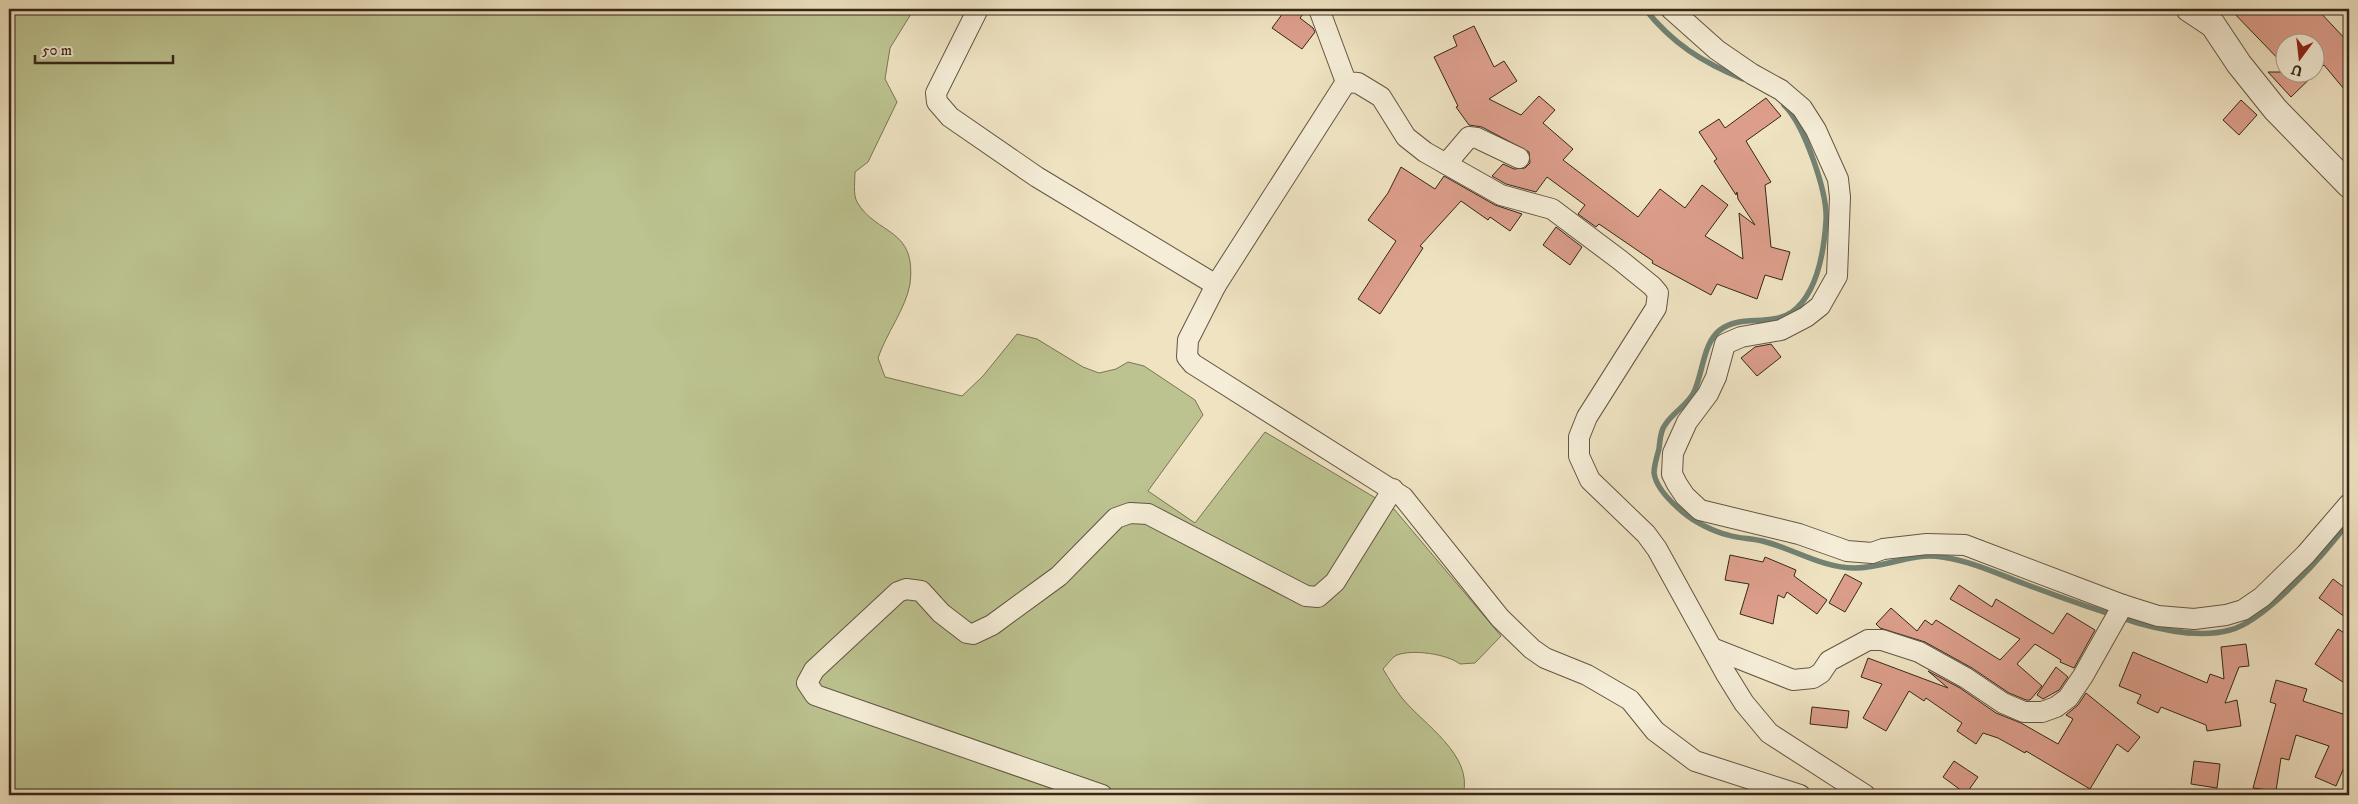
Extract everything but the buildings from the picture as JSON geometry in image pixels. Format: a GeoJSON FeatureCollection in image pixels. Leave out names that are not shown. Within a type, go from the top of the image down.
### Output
{"type":"FeatureCollection","features":[{"type":"Feature","properties":{"kind":"street"},"geometry":{"type":"LineString","coordinates":[[978,9],[936,93],[936,102],[950,117],[1036,177],[1216,285]]}},
{"type":"Feature","properties":{"kind":"street"},"geometry":{"type":"LineString","coordinates":[[1320,9],[1346,82]]}},
{"type":"Feature","properties":{"kind":"street"},"geometry":{"type":"LineString","coordinates":[[1671,9],[1717,50],[1752,74],[1781,90],[1802,108],[1838,179],[1840,197],[1837,276],[1820,306],[1806,317],[1781,330],[1741,337],[1725,344],[1716,377],[1708,394],[1687,422],[1673,453],[1672,474],[1686,496],[1700,510],[1710,514],[1772,527],[1858,554],[1927,544],[1965,545],[2119,612],[2194,619],[2226,615],[2243,610],[2262,597],[2306,554],[2349,504]]}},
{"type":"Feature","properties":{"kind":"street"},"geometry":{"type":"LineString","coordinates":[[2203,12],[2238,64],[2275,108],[2349,185]]}},
{"type":"Feature","properties":{"kind":"street"},"geometry":{"type":"LineString","coordinates":[[1346,82],[1216,285],[1188,340],[1187,357],[1193,364],[1394,489],[1403,497],[1500,618],[1532,649],[1545,658],[1596,679],[1630,700],[1655,730],[1695,761],[1800,795]]}},
{"type":"Feature","properties":{"kind":"street"},"geometry":{"type":"LineString","coordinates":[[1346,82],[1358,83],[1381,97],[1406,137],[1425,152],[1501,195],[1552,209],[1620,260],[1652,286],[1658,294],[1656,308],[1587,416],[1579,436],[1579,456],[1590,480],[1646,534],[1658,549],[1744,703],[1769,733],[1865,795]]}},
{"type":"Feature","properties":{"kind":"street"},"geometry":{"type":"LineString","coordinates":[[1446,164],[1469,137],[1477,138],[1519,158]]}},
{"type":"Feature","properties":{"kind":"street"},"geometry":{"type":"LineString","coordinates":[[1102,795],[814,694],[808,683],[814,670],[898,592],[906,589],[921,591],[941,613],[966,633],[973,634],[992,625],[1060,576],[1116,518],[1130,513],[1148,514],[1306,596],[1318,597],[1335,582],[1394,489]]}},
{"type":"Feature","properties":{"kind":"street"},"geometry":{"type":"LineString","coordinates":[[1712,648],[1793,680],[1813,678],[1821,672],[1829,661],[1868,640],[1882,640],[1919,652],[1966,678],[2003,703],[2024,712],[2042,712],[2056,707],[2068,698],[2083,676],[2119,612]]}},
{"type":"Feature","properties":{"kind":"green space"},"geometry":{"type":"Polygon","coordinates":[[[9,9],[914,9],[890,48],[885,79],[897,102],[868,162],[855,172],[857,202],[865,213],[902,242],[911,266],[908,293],[878,358],[885,377],[962,396],[983,376],[1017,334],[1037,339],[1083,367],[1099,373],[1116,369],[1128,362],[1144,366],[1195,400],[1203,415],[1148,491],[1195,523],[1265,432],[1394,509],[1501,636],[1475,663],[1460,664],[1439,655],[1412,652],[1395,656],[1383,669],[1402,698],[1445,741],[1454,754],[1461,767],[1464,780],[1463,795],[9,795],[9,9]]]}},
{"type":"Feature","properties":{"kind":"waterway"},"geometry":{"type":"LineString","coordinates":[[1645,9],[1666,32],[1689,51],[1714,66],[1743,79]]}},
{"type":"Feature","properties":{"kind":"waterway"},"geometry":{"type":"LineString","coordinates":[[1784,105],[1792,114],[1807,143],[1823,194],[1826,221],[1824,245],[1818,271],[1808,294],[1792,312],[1774,319],[1746,321],[1728,325],[1714,336],[1707,350],[1694,392],[1663,427],[1654,467],[1655,479],[1666,495],[1688,516],[1723,534],[1777,545],[1821,562],[1843,567],[1877,566],[1909,558],[1931,556],[1953,559],[1984,568],[2138,623],[2160,629],[2196,633],[2230,630],[2245,624],[2261,613],[2295,583],[2349,521]]}}]}
